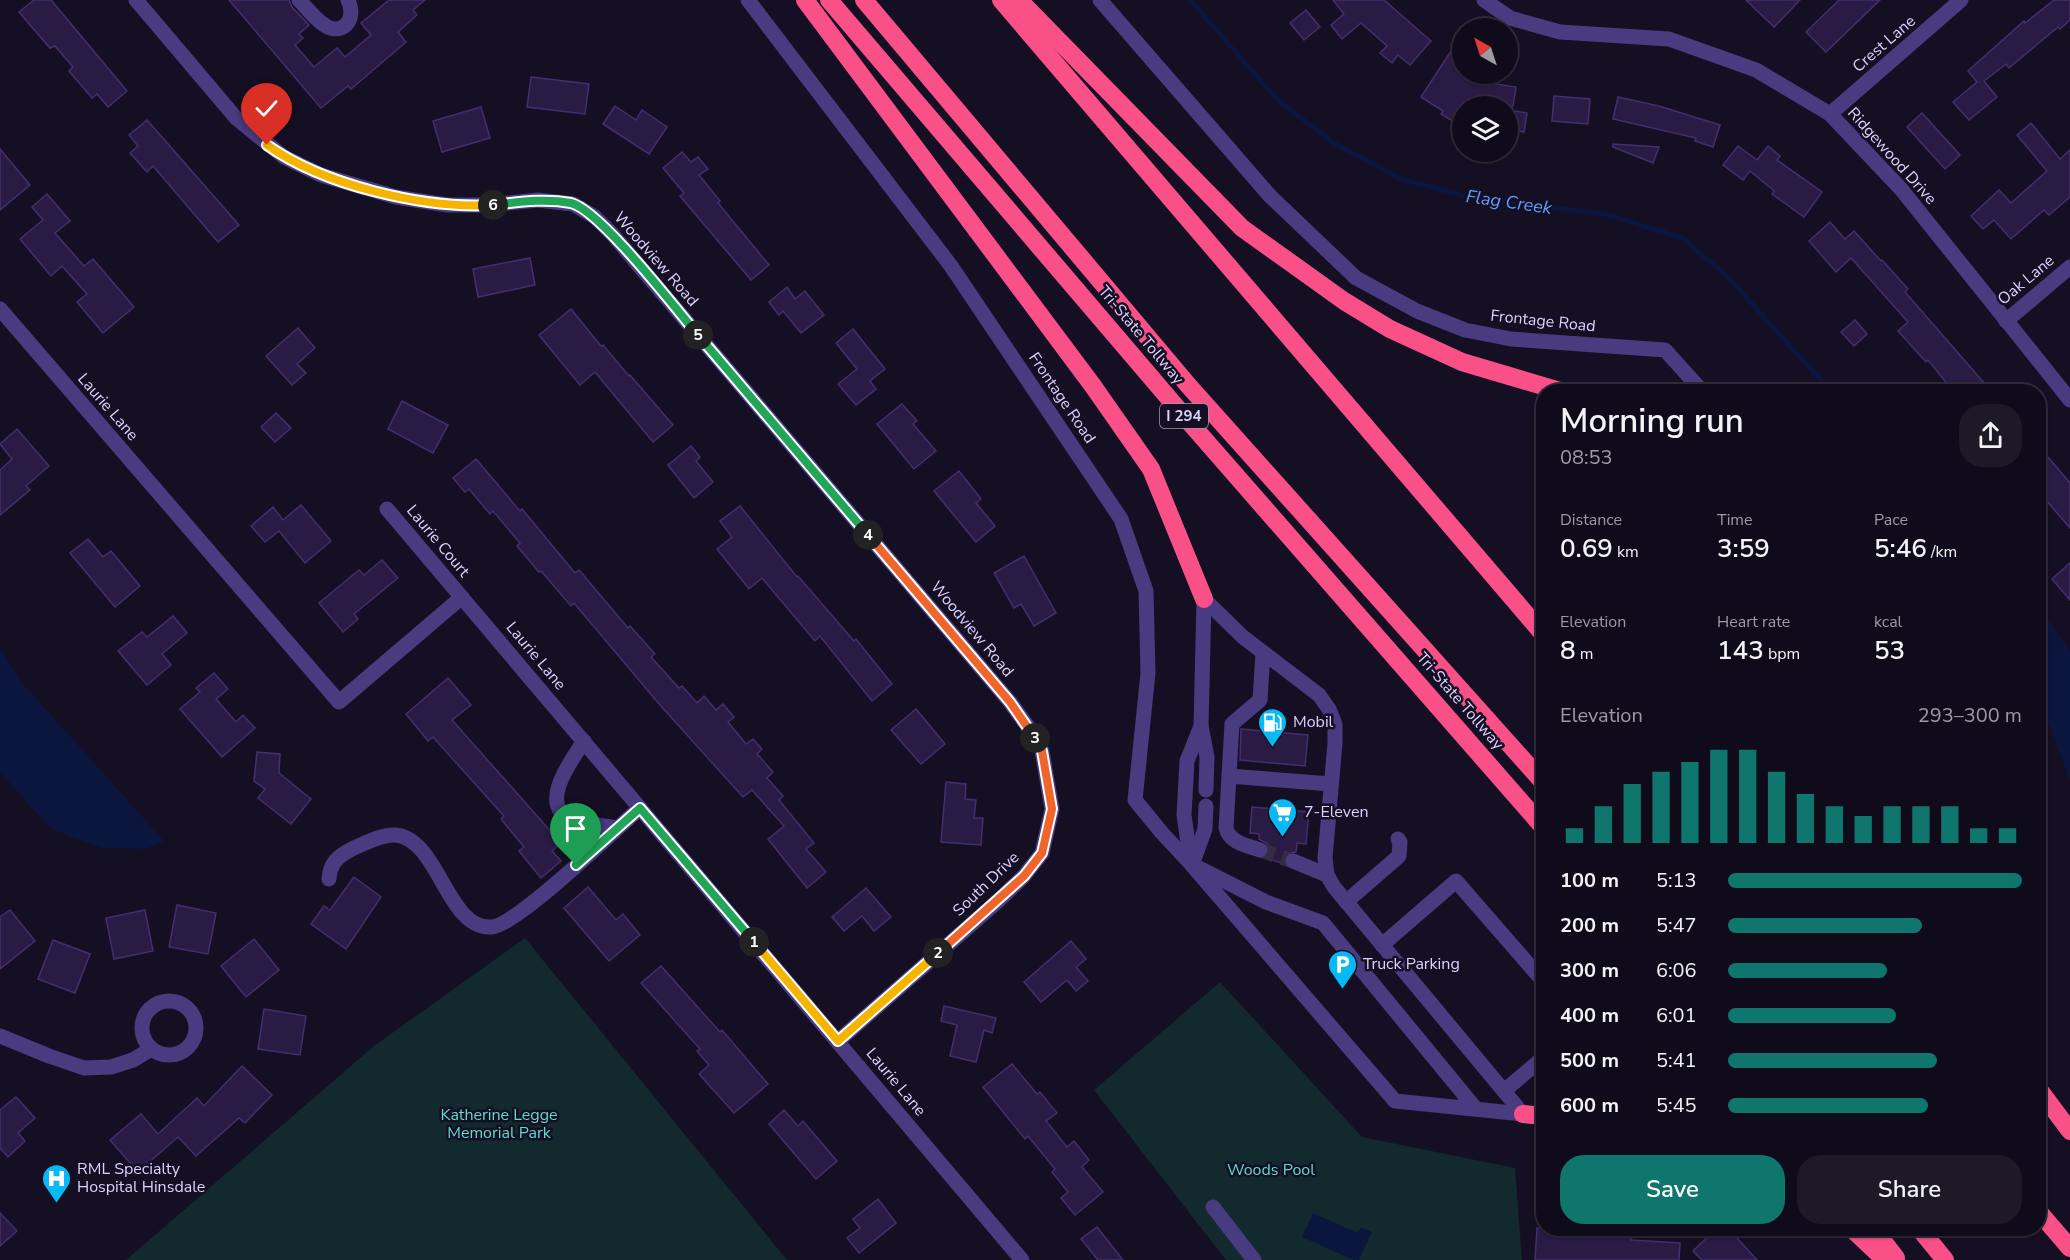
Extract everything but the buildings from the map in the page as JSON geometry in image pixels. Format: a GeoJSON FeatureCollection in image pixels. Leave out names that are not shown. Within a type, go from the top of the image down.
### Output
{"type":"FeatureCollection","features":[{"type":"Feature","properties":{"kind":"highway"},"geometry":{"type":"LineString","coordinates":[[805,0],[1086,376],[1151,469],[1204,599]]}},
{"type":"Feature","properties":{"kind":"highway","name":"Tri-State Tollway"},"geometry":{"type":"LineString","coordinates":[[829,0],[1184,416],[1536,819]]}},
{"type":"Feature","properties":{"kind":"highway","name":"Tri-State Tollway"},"geometry":{"type":"LineString","coordinates":[[864,0],[1188,385],[1536,774]]}},
{"type":"Feature","properties":{"kind":"highway"},"geometry":{"type":"LineString","coordinates":[[1001,0],[1536,626]]}},
{"type":"Feature","properties":{"kind":"highway"},"geometry":{"type":"LineString","coordinates":[[1019,0],[1251,235],[1344,301],[1390,329],[1462,362],[1536,384]]}},
{"type":"Feature","properties":{"kind":"highway"},"geometry":{"type":"LineString","coordinates":[[2046,1099],[2070,1131]]}},
{"type":"Feature","properties":{"kind":"highway"},"geometry":{"type":"LineString","coordinates":[[1523,1114],[1536,1115]]}},
{"type":"Feature","properties":{"kind":"highway"},"geometry":{"type":"LineString","coordinates":[[2046,1220],[2070,1248]]}},
{"type":"Feature","properties":{"kind":"highway"},"geometry":{"type":"LineString","coordinates":[[1860,1236],[1885,1260]]}},
{"type":"Feature","properties":{"kind":"highway"},"geometry":{"type":"LineString","coordinates":[[1879,1236],[1898,1260]]}},
{"type":"Feature","properties":{"kind":"highway"},"geometry":{"type":"LineString","coordinates":[[1926,1236],[1945,1260]]}},
{"type":"Feature","properties":{"kind":"street","name":"Woodview Road"},"geometry":{"type":"LineString","coordinates":[[136,0],[236,118],[284,157],[321,174],[396,197],[447,205],[489,205],[538,200],[573,204],[595,217],[613,235],[1010,702],[1042,751],[1052,809]]}},
{"type":"Feature","properties":{"kind":"street"},"geometry":{"type":"LineString","coordinates":[[299,0],[323,25],[332,29],[344,26],[351,20],[353,10],[348,0]]}},
{"type":"Feature","properties":{"kind":"street","name":"Frontage Road"},"geometry":{"type":"LineString","coordinates":[[748,0],[951,266],[1121,519],[1146,591],[1148,673],[1135,800],[1395,1101],[1523,1114]]}},
{"type":"Feature","properties":{"kind":"street","name":"Frontage Road"},"geometry":{"type":"LineString","coordinates":[[1100,0],[1270,196],[1356,278],[1417,311],[1465,330],[1511,339],[1665,350],[1696,384]]}},
{"type":"Feature","properties":{"kind":"street","name":"Ridgewood Drive"},"geometry":{"type":"LineString","coordinates":[[1484,0],[1510,18],[1560,32],[1669,39],[1756,70],[1830,114],[1901,189],[2070,400]]}},
{"type":"Feature","properties":{"kind":"street","name":"Crest Lane"},"geometry":{"type":"LineString","coordinates":[[1830,114],[1961,0]]}},
{"type":"Feature","properties":{"kind":"street","name":"Oak Lane"},"geometry":{"type":"LineString","coordinates":[[2006,321],[2070,267]]}},
{"type":"Feature","properties":{"kind":"street","name":"Laurie Lane"},"geometry":{"type":"LineString","coordinates":[[0,309],[339,702],[462,597],[1022,1260]]}},
{"type":"Feature","properties":{"kind":"street","name":"Laurie Court"},"geometry":{"type":"LineString","coordinates":[[387,508],[462,597]]}},
{"type":"Feature","properties":{"kind":"street"},"geometry":{"type":"LineString","coordinates":[[1204,599],[1242,638],[1319,695],[1329,709],[1335,724],[1335,743],[1325,858],[1327,875],[1346,902],[1523,1114]]}},
{"type":"Feature","properties":{"kind":"street"},"geometry":{"type":"LineString","coordinates":[[1204,599],[1201,726],[1207,757],[1206,790]]}},
{"type":"Feature","properties":{"kind":"street"},"geometry":{"type":"LineString","coordinates":[[1260,850],[1236,842],[1228,835],[1226,828],[1232,724],[1260,700],[1263,653]]}},
{"type":"Feature","properties":{"kind":"street"},"geometry":{"type":"LineString","coordinates":[[1191,864],[1184,815],[1187,761],[1201,726]]}},
{"type":"Feature","properties":{"kind":"street"},"geometry":{"type":"LineString","coordinates":[[584,741],[567,767],[556,794],[556,804],[568,818],[617,828]]}},
{"type":"Feature","properties":{"kind":"street"},"geometry":{"type":"LineString","coordinates":[[1229,776],[1331,784]]}},
{"type":"Feature","properties":{"kind":"street"},"geometry":{"type":"LineString","coordinates":[[1191,864],[1205,829],[1206,806]]}},
{"type":"Feature","properties":{"kind":"street"},"geometry":{"type":"LineString","coordinates":[[329,879],[329,868],[339,856],[389,835],[397,835],[409,839],[423,852],[457,906],[472,923],[483,927],[496,927],[534,902],[640,808]]}},
{"type":"Feature","properties":{"kind":"street","name":"South Drive"},"geometry":{"type":"LineString","coordinates":[[838,1041],[1024,876],[1042,853],[1052,809]]}},
{"type":"Feature","properties":{"kind":"street"},"geometry":{"type":"LineString","coordinates":[[1346,902],[1398,856],[1400,842],[1398,839]]}},
{"type":"Feature","properties":{"kind":"street"},"geometry":{"type":"LineString","coordinates":[[1293,861],[1327,875]]}},
{"type":"Feature","properties":{"kind":"street"},"geometry":{"type":"LineString","coordinates":[[1191,864],[1266,902],[1323,923],[1476,1109]]}},
{"type":"Feature","properties":{"kind":"street"},"geometry":{"type":"LineString","coordinates":[[1382,945],[1456,881],[1536,973]]}},
{"type":"Feature","properties":{"kind":"street"},"geometry":{"type":"LineString","coordinates":[[0,1036],[84,1068],[111,1067],[152,1049]]}},
{"type":"Feature","properties":{"kind":"street"},"geometry":{"type":"LineString","coordinates":[[1504,1091],[1536,1064]]}},
{"type":"Feature","properties":{"kind":"street"},"geometry":{"type":"LineString","coordinates":[[1213,1207],[1254,1260]]}},
{"type":"Feature","properties":{"kind":"green space","name":"Katherine Legge Memorial Park"},"geometry":{"type":"Polygon","coordinates":[[[525,938],[787,1260],[126,1260],[374,1046],[525,938]]]}},
{"type":"Feature","properties":{"kind":"green space","name":"Woods Pool"},"geometry":{"type":"Polygon","coordinates":[[[1220,982],[1362,1137],[1515,1168],[1522,1260],[1226,1260],[1094,1090],[1220,982]]]}},
{"type":"Feature","properties":{"kind":"water"},"geometry":{"type":"Polygon","coordinates":[[[2046,617],[2070,652],[2070,781],[2046,716],[2046,617]]]}},
{"type":"Feature","properties":{"kind":"water"},"geometry":{"type":"Polygon","coordinates":[[[0,648],[22,683],[164,841],[145,849],[103,848],[52,830],[0,772],[0,648]]]}},
{"type":"Feature","properties":{"kind":"water"},"geometry":{"type":"Polygon","coordinates":[[[1313,1213],[1358,1233],[1361,1227],[1372,1232],[1359,1260],[1354,1260],[1302,1237],[1313,1213]]]}},
{"type":"Feature","properties":{"kind":"waterway","name":"Flag Creek"},"geometry":{"type":"LineString","coordinates":[[1190,0],[1277,99],[1332,142],[1401,179],[1476,199],[1605,214],[1682,238],[1728,277],[1824,384]]}},
{"type":"Feature","properties":{"kind":"tunnel"},"geometry":{"type":"LineString","coordinates":[[1260,850],[1293,861]]}},
{"type":"Feature","properties":{"kind":"place","name":"Mobil"},"geometry":{"type":"Point","coordinates":[1272,748]}},
{"type":"Feature","properties":{"kind":"place","name":"7-Eleven"},"geometry":{"type":"Point","coordinates":[1283,838]}},
{"type":"Feature","properties":{"kind":"place","name":"Truck Parking"},"geometry":{"type":"Point","coordinates":[1342,990]}},
{"type":"Feature","properties":{"kind":"place","name":"RML Specialty Hospital Hinsdale"},"geometry":{"type":"Point","coordinates":[56,1204]}},
{"type":"Feature","properties":{"kind":"route"},"geometry":{"type":"LineString","coordinates":[[267,145],[284,157],[321,174],[396,197],[447,205],[489,205],[538,200],[573,204],[595,217],[613,235],[1010,702],[1042,751],[1052,809],[1042,853],[1024,876],[998,901],[838,1041],[640,808],[576,865]]}}]}
